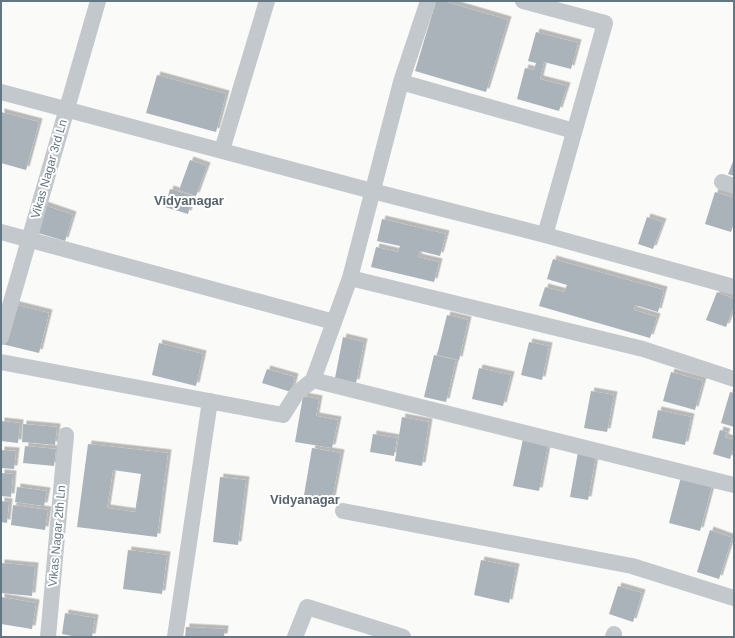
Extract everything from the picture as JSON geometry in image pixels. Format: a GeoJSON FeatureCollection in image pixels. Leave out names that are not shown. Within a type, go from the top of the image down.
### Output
{"type":"FeatureCollection","features":[{"type":"Feature","properties":{"kind":"street","name":"Vikas Nagar 3rd Ln"},"geometry":{"type":"LineString","coordinates":[[1,337],[97,1]]}},
{"type":"Feature","properties":{"kind":"street"},"geometry":{"type":"LineString","coordinates":[[222,150],[267,1]]}},
{"type":"Feature","properties":{"kind":"street"},"geometry":{"type":"LineString","coordinates":[[1,362],[283,415],[297,393],[313,380],[350,278],[401,82],[428,1]]}},
{"type":"Feature","properties":{"kind":"street"},"geometry":{"type":"LineString","coordinates":[[523,1],[605,23],[545,235]]}},
{"type":"Feature","properties":{"kind":"street"},"geometry":{"type":"LineString","coordinates":[[401,82],[574,131]]}},
{"type":"Feature","properties":{"kind":"street"},"geometry":{"type":"LineString","coordinates":[[1,92],[372,191],[545,235],[734,287]]}},
{"type":"Feature","properties":{"kind":"street"},"geometry":{"type":"LineString","coordinates":[[1,232],[334,322]]}},
{"type":"Feature","properties":{"kind":"street"},"geometry":{"type":"LineString","coordinates":[[350,278],[643,349],[734,379]]}},
{"type":"Feature","properties":{"kind":"street"},"geometry":{"type":"LineString","coordinates":[[313,380],[734,485]]}},
{"type":"Feature","properties":{"kind":"street"},"geometry":{"type":"LineString","coordinates":[[175,637],[210,401]]}},
{"type":"Feature","properties":{"kind":"street","name":"Vikas Nagar 2th Ln"},"geometry":{"type":"LineString","coordinates":[[48,637],[66,435]]}},
{"type":"Feature","properties":{"kind":"street"},"geometry":{"type":"LineString","coordinates":[[343,511],[632,566],[734,598]]}},
{"type":"Feature","properties":{"kind":"street"},"geometry":{"type":"LineString","coordinates":[[295,637],[307,607],[402,637]]}},
{"type":"Feature","properties":{"kind":"building"},"geometry":{"type":"Polygon","coordinates":[[[436,1],[443,1],[508,20],[486,92],[415,71],[436,1]]]}},
{"type":"Feature","properties":{"kind":"building"},"geometry":{"type":"Polygon","coordinates":[[[536,32],[578,43],[571,69],[544,62],[540,79],[567,86],[559,111],[517,99],[525,68],[534,70],[536,63],[528,61],[536,32]]]}},
{"type":"Feature","properties":{"kind":"building"},"geometry":{"type":"Polygon","coordinates":[[[157,75],[226,94],[216,132],[146,113],[157,75]]]}},
{"type":"Feature","properties":{"kind":"building"},"geometry":{"type":"Polygon","coordinates":[[[1,112],[39,122],[26,170],[1,163],[1,112]]]}},
{"type":"Feature","properties":{"kind":"building"},"geometry":{"type":"Polygon","coordinates":[[[734,159],[734,176],[728,174],[734,159]]]}},
{"type":"Feature","properties":{"kind":"building"},"geometry":{"type":"Polygon","coordinates":[[[190,160],[207,166],[196,196],[179,190],[190,160]]]}},
{"type":"Feature","properties":{"kind":"building"},"geometry":{"type":"Polygon","coordinates":[[[170,189],[193,196],[188,214],[165,207],[170,189]]]}},
{"type":"Feature","properties":{"kind":"building"},"geometry":{"type":"Polygon","coordinates":[[[715,192],[734,198],[734,222],[731,232],[705,224],[715,192]]]}},
{"type":"Feature","properties":{"kind":"building"},"geometry":{"type":"Polygon","coordinates":[[[44,205],[73,215],[65,241],[35,232],[44,205]]]}},
{"type":"Feature","properties":{"kind":"building"},"geometry":{"type":"Polygon","coordinates":[[[647,217],[663,222],[653,249],[638,244],[647,217]]]}},
{"type":"Feature","properties":{"kind":"building"},"geometry":{"type":"Polygon","coordinates":[[[382,219],[446,234],[440,256],[420,251],[418,257],[439,262],[434,282],[371,267],[376,247],[398,252],[400,246],[377,241],[382,219]]]}},
{"type":"Feature","properties":{"kind":"building"},"geometry":{"type":"Polygon","coordinates":[[[553,259],[664,290],[658,312],[635,305],[634,310],[657,317],[650,338],[539,306],[545,287],[564,292],[567,285],[547,279],[553,259]]]}},
{"type":"Feature","properties":{"kind":"building"},"geometry":{"type":"Polygon","coordinates":[[[717,292],[734,299],[734,306],[726,327],[706,320],[717,292]]]}},
{"type":"Feature","properties":{"kind":"building"},"geometry":{"type":"Polygon","coordinates":[[[13,304],[49,313],[39,353],[2,344],[13,304]]]}},
{"type":"Feature","properties":{"kind":"building"},"geometry":{"type":"Polygon","coordinates":[[[447,315],[468,320],[459,360],[437,355],[447,315]]]}},
{"type":"Feature","properties":{"kind":"building"},"geometry":{"type":"Polygon","coordinates":[[[343,337],[364,342],[356,383],[335,378],[343,337]]]}},
{"type":"Feature","properties":{"kind":"building"},"geometry":{"type":"Polygon","coordinates":[[[529,342],[549,346],[542,380],[521,375],[529,342]]]}},
{"type":"Feature","properties":{"kind":"building"},"geometry":{"type":"Polygon","coordinates":[[[159,343],[203,354],[196,386],[152,375],[159,343]]]}},
{"type":"Feature","properties":{"kind":"building"},"geometry":{"type":"Polygon","coordinates":[[[434,355],[456,360],[446,402],[424,397],[434,355]]]}},
{"type":"Feature","properties":{"kind":"building"},"geometry":{"type":"Polygon","coordinates":[[[479,368],[511,375],[503,406],[472,399],[479,368]]]}},
{"type":"Feature","properties":{"kind":"building"},"geometry":{"type":"Polygon","coordinates":[[[267,369],[295,377],[291,392],[262,383],[267,369]]]}},
{"type":"Feature","properties":{"kind":"building"},"geometry":{"type":"Polygon","coordinates":[[[671,372],[703,381],[695,410],[663,401],[671,372]]]}},
{"type":"Feature","properties":{"kind":"building"},"geometry":{"type":"Polygon","coordinates":[[[591,391],[614,395],[607,432],[584,428],[591,391]]]}},
{"type":"Feature","properties":{"kind":"building"},"geometry":{"type":"Polygon","coordinates":[[[730,392],[734,393],[734,427],[721,423],[730,392]]]}},
{"type":"Feature","properties":{"kind":"building"},"geometry":{"type":"Polygon","coordinates":[[[303,396],[319,399],[316,416],[338,420],[332,448],[295,442],[303,396]]]}},
{"type":"Feature","properties":{"kind":"building"},"geometry":{"type":"Polygon","coordinates":[[[658,410],[691,417],[685,445],[652,438],[658,410]]]}},
{"type":"Feature","properties":{"kind":"building"},"geometry":{"type":"Polygon","coordinates":[[[402,417],[429,422],[422,466],[395,461],[402,417]]]}},
{"type":"Feature","properties":{"kind":"building"},"geometry":{"type":"Polygon","coordinates":[[[1,421],[20,423],[18,443],[1,441],[1,421]]]}},
{"type":"Feature","properties":{"kind":"building"},"geometry":{"type":"Polygon","coordinates":[[[23,424],[57,427],[55,445],[22,442],[23,424]]]}},
{"type":"Feature","properties":{"kind":"building"},"geometry":{"type":"Polygon","coordinates":[[[720,430],[727,432],[725,437],[734,440],[734,446],[730,459],[713,454],[720,430]]]}},
{"type":"Feature","properties":{"kind":"building"},"geometry":{"type":"Polygon","coordinates":[[[373,434],[397,438],[394,456],[370,452],[373,434]]]}},
{"type":"Feature","properties":{"kind":"building"},"geometry":{"type":"Polygon","coordinates":[[[523,439],[548,444],[539,491],[513,486],[523,439]]]}},
{"type":"Feature","properties":{"kind":"building"},"geometry":{"type":"Polygon","coordinates":[[[88,444],[168,453],[157,537],[77,527],[88,444]],[[113,470],[107,508],[135,512],[141,474],[113,470]]]}},
{"type":"Feature","properties":{"kind":"building"},"geometry":{"type":"Polygon","coordinates":[[[25,446],[56,449],[54,466],[23,463],[25,446]]]}},
{"type":"Feature","properties":{"kind":"building"},"geometry":{"type":"Polygon","coordinates":[[[312,448],[341,453],[332,500],[304,495],[312,448]]]}},
{"type":"Feature","properties":{"kind":"building"},"geometry":{"type":"Polygon","coordinates":[[[1,450],[16,451],[14,469],[1,468],[1,450]]]}},
{"type":"Feature","properties":{"kind":"building"},"geometry":{"type":"Polygon","coordinates":[[[578,452],[596,455],[588,500],[570,497],[578,452]]]}},
{"type":"Feature","properties":{"kind":"building"},"geometry":{"type":"Polygon","coordinates":[[[1,473],[13,474],[11,497],[1,496],[1,473]]]}},
{"type":"Feature","properties":{"kind":"building"},"geometry":{"type":"Polygon","coordinates":[[[220,477],[246,480],[238,545],[213,542],[220,477]]]}},
{"type":"Feature","properties":{"kind":"building"},"geometry":{"type":"Polygon","coordinates":[[[681,477],[712,486],[700,531],[669,523],[681,477]]]}},
{"type":"Feature","properties":{"kind":"building"},"geometry":{"type":"Polygon","coordinates":[[[17,487],[47,491],[44,506],[15,502],[17,487]]]}},
{"type":"Feature","properties":{"kind":"building"},"geometry":{"type":"Polygon","coordinates":[[[1,501],[9,502],[7,523],[1,522],[1,501]]]}},
{"type":"Feature","properties":{"kind":"building"},"geometry":{"type":"Polygon","coordinates":[[[13,505],[48,510],[45,530],[11,525],[13,505]]]}},
{"type":"Feature","properties":{"kind":"building"},"geometry":{"type":"Polygon","coordinates":[[[710,530],[732,538],[719,579],[697,572],[710,530]]]}},
{"type":"Feature","properties":{"kind":"building"},"geometry":{"type":"Polygon","coordinates":[[[128,550],[167,555],[162,594],[123,589],[128,550]]]}},
{"type":"Feature","properties":{"kind":"building"},"geometry":{"type":"Polygon","coordinates":[[[481,560],[516,567],[509,603],[474,595],[481,560]]]}},
{"type":"Feature","properties":{"kind":"building"},"geometry":{"type":"Polygon","coordinates":[[[1,563],[35,566],[32,596],[1,593],[1,563]]]}},
{"type":"Feature","properties":{"kind":"building"},"geometry":{"type":"Polygon","coordinates":[[[618,586],[642,593],[633,622],[609,614],[618,586]]]}},
{"type":"Feature","properties":{"kind":"building"},"geometry":{"type":"Polygon","coordinates":[[[1,597],[36,603],[32,629],[1,624],[1,597]]]}},
{"type":"Feature","properties":{"kind":"building"},"geometry":{"type":"Polygon","coordinates":[[[65,613],[95,618],[92,637],[77,637],[62,634],[65,613]]]}},
{"type":"Feature","properties":{"kind":"building"},"geometry":{"type":"Polygon","coordinates":[[[186,627],[225,629],[224,637],[185,637],[186,627]]]}},
{"type":"Feature","properties":{"kind":"district","name":"Vidyanagar"},"geometry":{"type":"Point","coordinates":[189,200]}},
{"type":"Feature","properties":{"kind":"district","name":"Vidyanagar"},"geometry":{"type":"Point","coordinates":[305,499]}}]}
